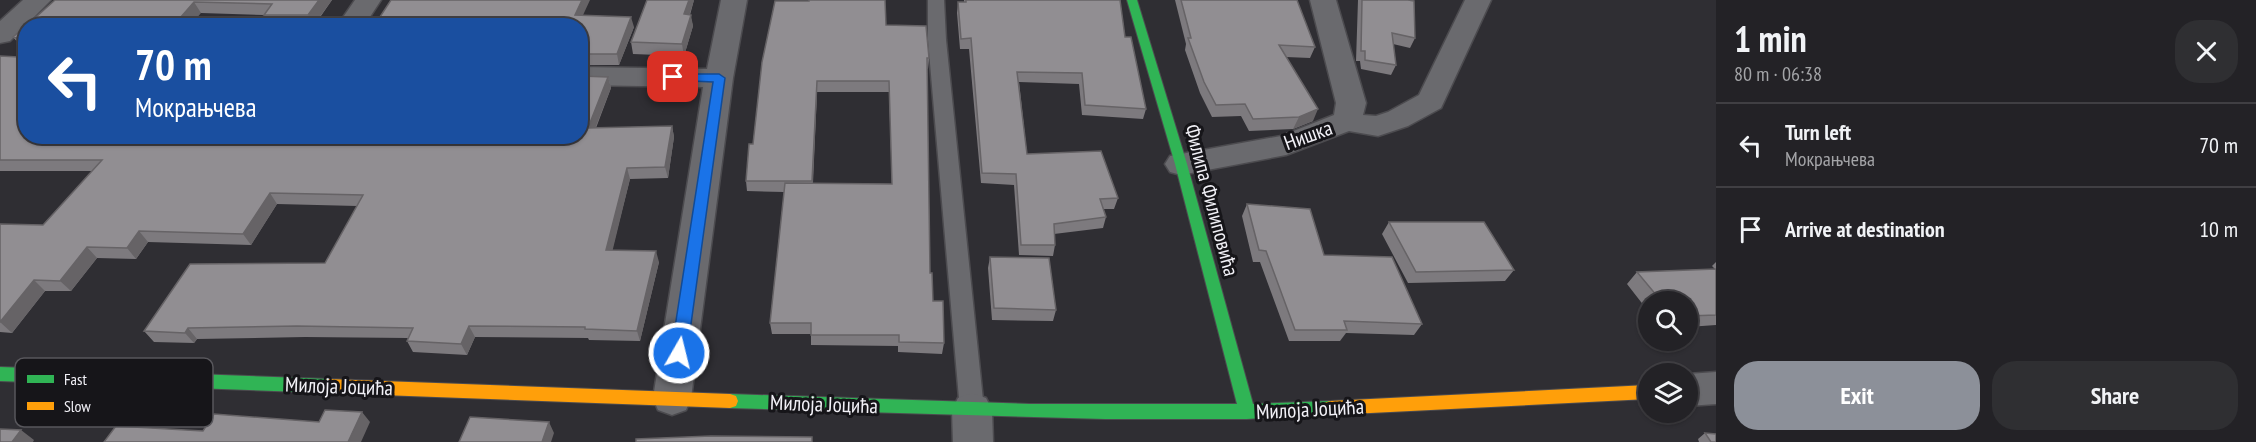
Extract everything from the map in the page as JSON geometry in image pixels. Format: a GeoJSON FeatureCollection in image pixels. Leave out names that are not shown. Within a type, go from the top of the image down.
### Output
{"type":"FeatureCollection","features":[{"type":"Feature","properties":{"kind":"street"},"geometry":{"type":"LineString","coordinates":[[25,18],[38,0]]}},
{"type":"Feature","properties":{"kind":"street"},"geometry":{"type":"LineString","coordinates":[[356,18],[368,0]]}},
{"type":"Feature","properties":{"kind":"street"},"geometry":{"type":"LineString","coordinates":[[672,399],[719,78],[734,0]]}},
{"type":"Feature","properties":{"kind":"street","name":"Филипа Филиповића"},"geometry":{"type":"LineString","coordinates":[[1132,0],[1181,164],[1247,412]]}},
{"type":"Feature","properties":{"kind":"street","name":"Нишка"},"geometry":{"type":"LineString","coordinates":[[1181,164],[1286,145],[1347,121],[1352,103],[1323,0]]}},
{"type":"Feature","properties":{"kind":"street"},"geometry":{"type":"LineString","coordinates":[[1347,121],[1378,126],[1398,119],[1431,101],[1478,0]]}},
{"type":"Feature","properties":{"kind":"street"},"geometry":{"type":"LineString","coordinates":[[3,50],[18,29]]}},
{"type":"Feature","properties":{"kind":"street"},"geometry":{"type":"LineString","coordinates":[[588,75],[719,78]]}},
{"type":"Feature","properties":{"kind":"street","name":"Милоја Јоцића"},"geometry":{"type":"LineString","coordinates":[[0,374],[15,375]]}},
{"type":"Feature","properties":{"kind":"street","name":"Милоја Јоцића"},"geometry":{"type":"LineString","coordinates":[[213,382],[672,399],[972,426],[1638,392]]}},
{"type":"Feature","properties":{"kind":"street"},"geometry":{"type":"LineString","coordinates":[[1698,389],[1716,388]]}},
{"type":"Feature","properties":{"kind":"lane"},"geometry":{"type":"LineString","coordinates":[[936,0],[937,40],[972,426]]}},
{"type":"Feature","properties":{"kind":"building"},"geometry":{"type":"Polygon","coordinates":[[[55,0],[319,0],[308,15],[264,15],[272,4],[194,2],[180,18],[35,18],[55,0]]]}},
{"type":"Feature","properties":{"kind":"building"},"geometry":{"type":"Polygon","coordinates":[[[391,0],[582,0],[575,15],[631,17],[617,54],[588,54],[588,18],[379,18],[391,0]]]}},
{"type":"Feature","properties":{"kind":"building"},"geometry":{"type":"Polygon","coordinates":[[[647,0],[689,0],[684,14],[691,15],[682,44],[631,42],[647,0]]]}},
{"type":"Feature","properties":{"kind":"building"},"geometry":{"type":"Polygon","coordinates":[[[885,0],[886,25],[926,26],[929,58],[927,58],[930,273],[932,273],[933,301],[943,301],[944,343],[899,342],[899,335],[811,335],[811,323],[770,323],[785,183],[892,184],[889,81],[817,81],[812,181],[746,181],[749,144],[753,144],[762,62],[775,1],[885,0]]]}},
{"type":"Feature","properties":{"kind":"building"},"geometry":{"type":"Polygon","coordinates":[[[966,0],[1120,0],[1125,37],[1131,37],[1146,109],[1085,105],[1082,73],[1017,72],[1027,154],[1101,151],[1118,198],[1100,199],[1106,217],[1054,224],[1055,245],[1021,245],[1016,174],[982,173],[971,38],[961,39],[958,2],[966,2],[966,0]]]}},
{"type":"Feature","properties":{"kind":"building"},"geometry":{"type":"Polygon","coordinates":[[[1181,0],[1297,0],[1315,47],[1279,45],[1318,109],[1299,117],[1253,119],[1245,104],[1216,105],[1204,82],[1188,38],[1191,38],[1181,0]]]}},
{"type":"Feature","properties":{"kind":"building"},"geometry":{"type":"Polygon","coordinates":[[[1362,0],[1414,1],[1415,38],[1392,33],[1396,65],[1365,60],[1365,51],[1361,51],[1362,0]]]}},
{"type":"Feature","properties":{"kind":"building"},"geometry":{"type":"Polygon","coordinates":[[[0,56],[18,57],[18,144],[588,144],[588,128],[672,126],[665,167],[627,168],[606,250],[656,251],[637,331],[585,329],[585,327],[469,326],[461,344],[407,341],[413,328],[297,326],[188,328],[185,333],[144,331],[190,264],[325,263],[363,195],[270,193],[243,234],[139,231],[127,248],[87,247],[60,281],[34,280],[0,322],[0,224],[43,225],[102,160],[0,160],[0,56]]]}},
{"type":"Feature","properties":{"kind":"building"},"geometry":{"type":"Polygon","coordinates":[[[588,76],[608,77],[588,128],[588,76]]]}},
{"type":"Feature","properties":{"kind":"building"},"geometry":{"type":"Polygon","coordinates":[[[1247,204],[1310,209],[1324,255],[1392,257],[1422,324],[1344,321],[1347,330],[1295,330],[1266,251],[1259,250],[1247,204]]]}},
{"type":"Feature","properties":{"kind":"building"},"geometry":{"type":"Polygon","coordinates":[[[1389,222],[1484,222],[1514,270],[1416,272],[1389,222]]]}},
{"type":"Feature","properties":{"kind":"building"},"geometry":{"type":"Polygon","coordinates":[[[990,257],[1049,258],[1056,310],[994,308],[990,257]]]}},
{"type":"Feature","properties":{"kind":"building"},"geometry":{"type":"Polygon","coordinates":[[[1716,269],[1716,315],[1698,316],[1698,291],[1653,291],[1637,272],[1716,269]]]}},
{"type":"Feature","properties":{"kind":"building"},"geometry":{"type":"Polygon","coordinates":[[[325,410],[362,412],[348,442],[104,442],[115,427],[203,431],[206,427],[213,427],[214,414],[319,422],[325,410]]]}},
{"type":"Feature","properties":{"kind":"building"},"geometry":{"type":"Polygon","coordinates":[[[470,417],[549,422],[542,442],[459,442],[470,417]]]}},
{"type":"Feature","properties":{"kind":"building"},"geometry":{"type":"Polygon","coordinates":[[[0,429],[21,430],[12,442],[0,442],[0,429]]]}},
{"type":"Feature","properties":{"kind":"building"},"geometry":{"type":"Polygon","coordinates":[[[1705,433],[1716,434],[1716,442],[1711,442],[1705,433]]]}},
{"type":"Feature","properties":{"kind":"building"},"geometry":{"type":"Polygon","coordinates":[[[711,436],[812,437],[812,442],[636,442],[636,439],[711,436]]]}},
{"type":"Feature","properties":{"kind":"traffic: fast"},"geometry":{"type":"LineString","coordinates":[[1132,0],[1181,164],[1247,412]]}},
{"type":"Feature","properties":{"kind":"traffic: fast"},"geometry":{"type":"LineString","coordinates":[[0,374],[15,375]]}},
{"type":"Feature","properties":{"kind":"traffic: fast"},"geometry":{"type":"LineString","coordinates":[[213,382],[328,386]]}},
{"type":"Feature","properties":{"kind":"traffic: fast"},"geometry":{"type":"LineString","coordinates":[[730,401],[1105,412],[1330,408]]}},
{"type":"Feature","properties":{"kind":"traffic: slow"},"geometry":{"type":"LineString","coordinates":[[328,386],[730,401]]}},
{"type":"Feature","properties":{"kind":"traffic: slow"},"geometry":{"type":"LineString","coordinates":[[1330,408],[1638,393]]}},
{"type":"Feature","properties":{"kind":"route"},"geometry":{"type":"LineString","coordinates":[[673,77],[719,78],[679,353]]}}]}
